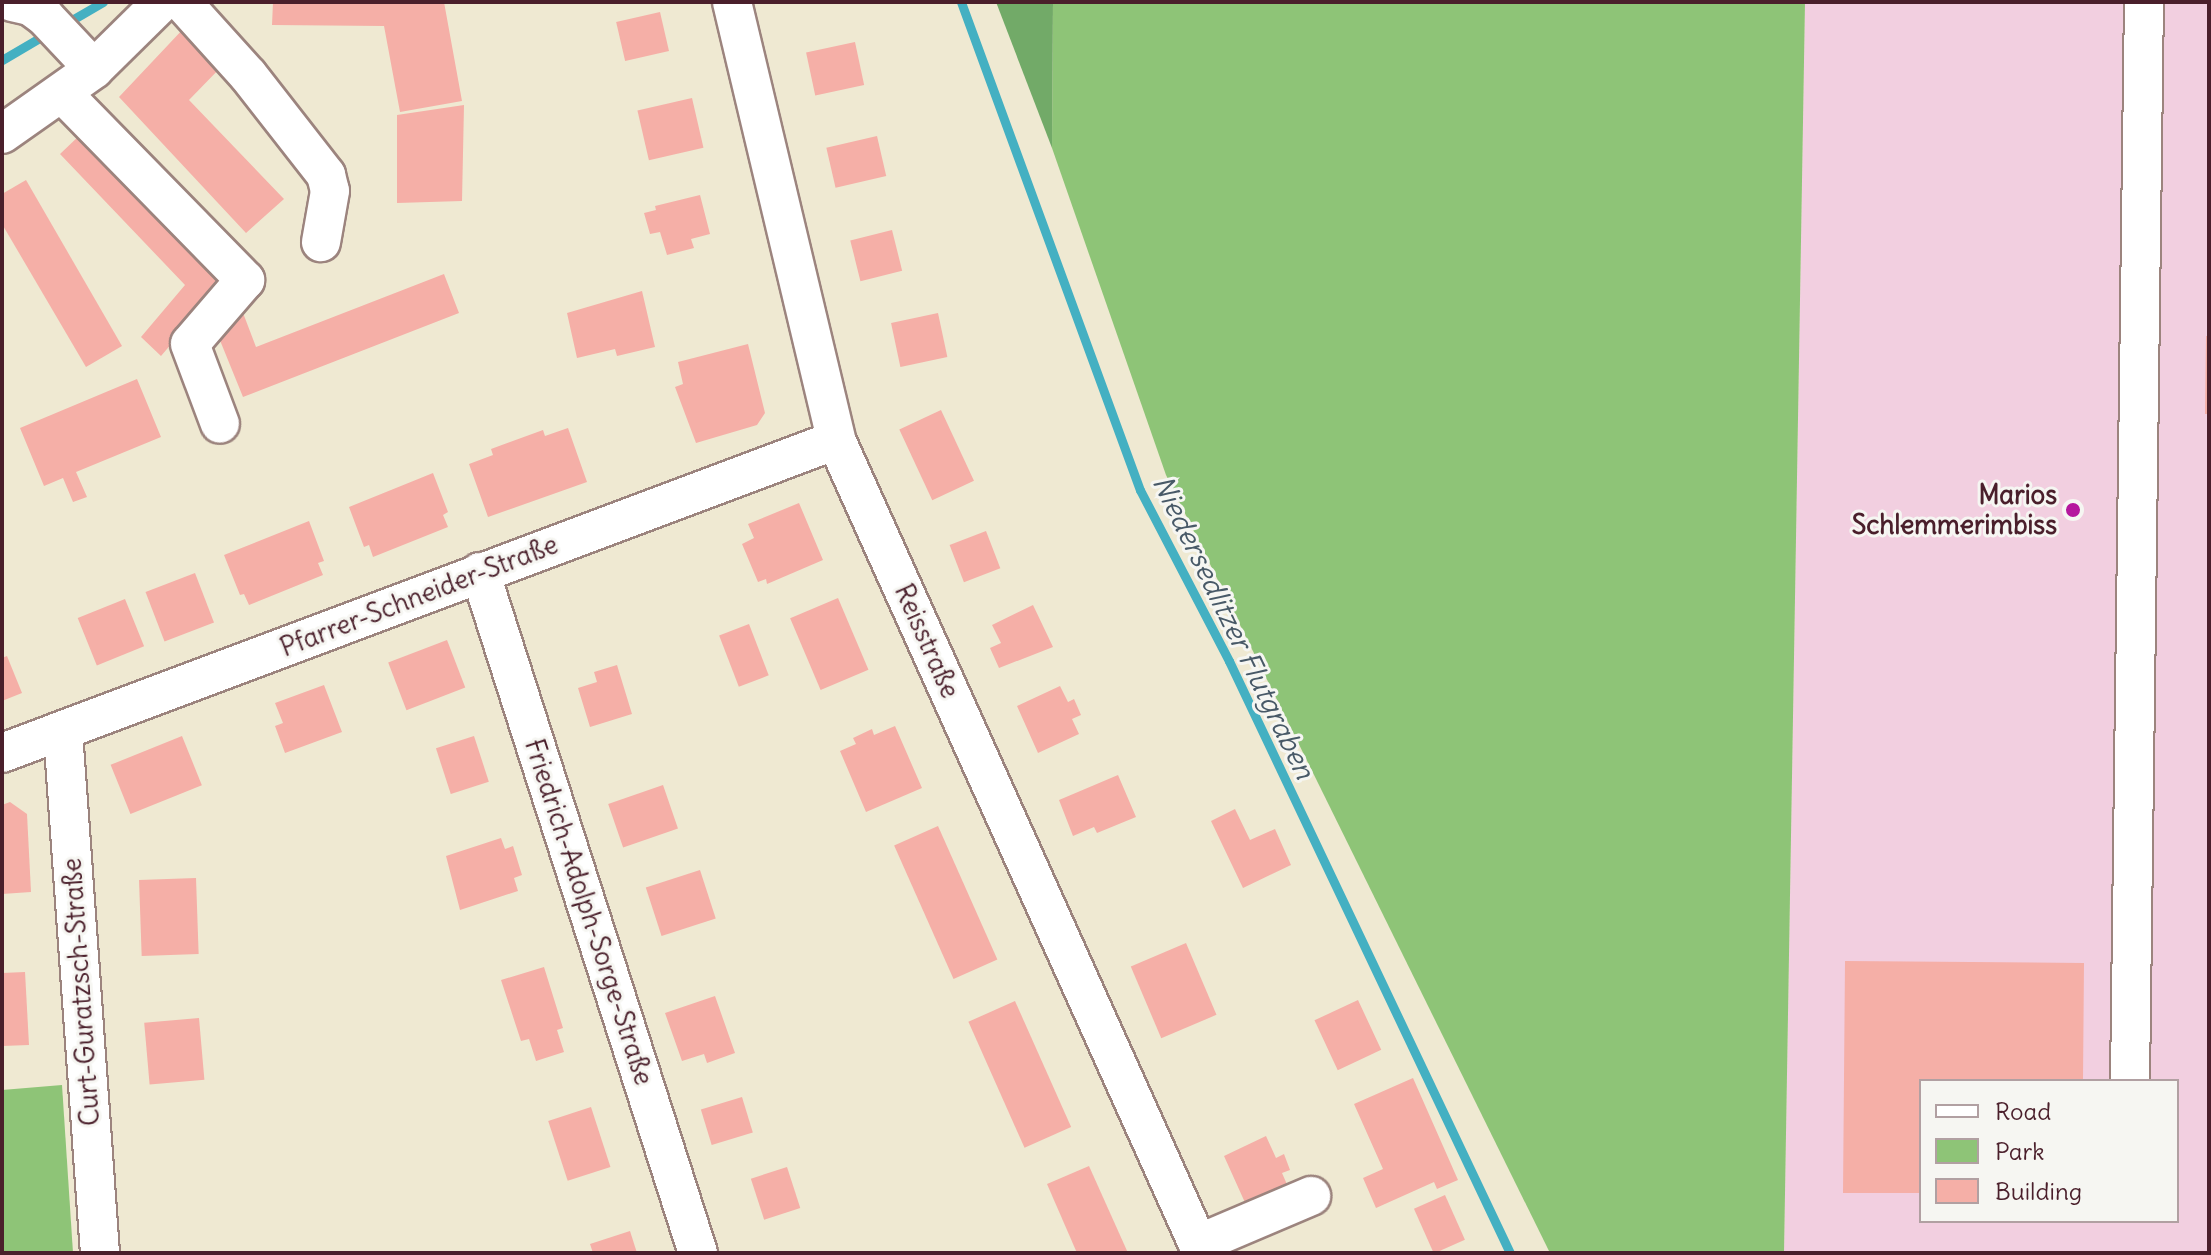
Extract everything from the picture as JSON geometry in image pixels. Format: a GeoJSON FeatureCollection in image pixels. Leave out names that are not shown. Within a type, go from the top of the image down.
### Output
{"type":"FeatureCollection","features":[{"type":"Feature","properties":{"kind":"street"},"geometry":{"type":"LineString","coordinates":[[162,2],[56,33],[62,93],[245,280],[190,344],[220,424]]}},
{"type":"Feature","properties":{"kind":"street"},"geometry":{"type":"LineString","coordinates":[[182,2],[248,75],[326,175],[330,191],[321,242]]}},
{"type":"Feature","properties":{"kind":"street","name":"Reisstraße"},"geometry":{"type":"LineString","coordinates":[[732,2],[836,440],[1200,1248]]}},
{"type":"Feature","properties":{"kind":"street"},"geometry":{"type":"LineString","coordinates":[[2130,1079],[2144,2]]}},
{"type":"Feature","properties":{"kind":"street"},"geometry":{"type":"LineString","coordinates":[[2,134],[62,93]]}},
{"type":"Feature","properties":{"kind":"street","name":"Pfarrer-Schneider-Straße"},"geometry":{"type":"LineString","coordinates":[[2,753],[836,440]]}},
{"type":"Feature","properties":{"kind":"street","name":"Friedrich-Adolph-Sorge-Straße"},"geometry":{"type":"LineString","coordinates":[[480,572],[698,1253]]}},
{"type":"Feature","properties":{"kind":"street","name":"Curt-Guratzsch-Straße"},"geometry":{"type":"LineString","coordinates":[[63,732],[100,1253]]}},
{"type":"Feature","properties":{"kind":"street"},"geometry":{"type":"LineString","coordinates":[[1200,1248],[1311,1196]]}},
{"type":"Feature","properties":{"kind":"shaded area"},"geometry":{"type":"Polygon","coordinates":[[[1805,2],[2209,2],[2209,1253],[1784,1253],[1805,2]]]}},
{"type":"Feature","properties":{"kind":"green space"},"geometry":{"type":"Polygon","coordinates":[[[996,2],[1053,2],[1052,148],[996,2]]]}},
{"type":"Feature","properties":{"kind":"green space"},"geometry":{"type":"Polygon","coordinates":[[[1053,2],[1805,2],[1784,1253],[1549,1251],[1166,475],[1052,148],[1053,2]]]}},
{"type":"Feature","properties":{"kind":"green space"},"geometry":{"type":"Polygon","coordinates":[[[62,1085],[73,1253],[2,1253],[2,1090],[62,1085]]]}},
{"type":"Feature","properties":{"kind":"building"},"geometry":{"type":"Polygon","coordinates":[[[273,2],[444,2],[462,101],[400,112],[384,26],[272,25],[273,2]]]}},
{"type":"Feature","properties":{"kind":"building"},"geometry":{"type":"Polygon","coordinates":[[[660,12],[669,51],[625,61],[616,22],[660,12]]]}},
{"type":"Feature","properties":{"kind":"building"},"geometry":{"type":"Polygon","coordinates":[[[185,27],[224,64],[189,100],[284,199],[246,233],[119,97],[185,27]]]}},
{"type":"Feature","properties":{"kind":"building"},"geometry":{"type":"Polygon","coordinates":[[[855,42],[864,85],[815,95],[806,52],[855,42]]]}},
{"type":"Feature","properties":{"kind":"building"},"geometry":{"type":"Polygon","coordinates":[[[692,98],[703,148],[649,160],[637,111],[692,98]]]}},
{"type":"Feature","properties":{"kind":"building"},"geometry":{"type":"Polygon","coordinates":[[[464,105],[462,201],[397,203],[397,115],[464,105]]]}},
{"type":"Feature","properties":{"kind":"building"},"geometry":{"type":"Polygon","coordinates":[[[81,134],[225,281],[161,356],[141,337],[185,285],[60,154],[81,134]]]}},
{"type":"Feature","properties":{"kind":"building"},"geometry":{"type":"Polygon","coordinates":[[[877,136],[886,176],[836,188],[826,148],[877,136]]]}},
{"type":"Feature","properties":{"kind":"building"},"geometry":{"type":"Polygon","coordinates":[[[26,180],[122,346],[86,367],[2,224],[2,194],[26,180]]]}},
{"type":"Feature","properties":{"kind":"building"},"geometry":{"type":"Polygon","coordinates":[[[700,195],[710,234],[691,239],[694,248],[667,255],[660,232],[650,234],[644,213],[656,210],[655,206],[700,195]]]}},
{"type":"Feature","properties":{"kind":"building"},"geometry":{"type":"Polygon","coordinates":[[[892,230],[902,271],[860,281],[850,240],[892,230]]]}},
{"type":"Feature","properties":{"kind":"building"},"geometry":{"type":"Polygon","coordinates":[[[444,274],[459,313],[243,397],[217,333],[240,305],[256,347],[444,274]]]}},
{"type":"Feature","properties":{"kind":"building"},"geometry":{"type":"Polygon","coordinates":[[[642,291],[655,347],[617,356],[615,349],[577,358],[567,313],[642,291]]]}},
{"type":"Feature","properties":{"kind":"building"},"geometry":{"type":"Polygon","coordinates":[[[938,313],[947,357],[900,367],[891,323],[938,313]]]}},
{"type":"Feature","properties":{"kind":"building"},"geometry":{"type":"Polygon","coordinates":[[[2206,336],[2209,336],[2209,414],[2205,414],[2206,336]]]}},
{"type":"Feature","properties":{"kind":"building"},"geometry":{"type":"Polygon","coordinates":[[[748,344],[765,413],[757,425],[696,443],[675,387],[683,384],[678,362],[748,344]]]}},
{"type":"Feature","properties":{"kind":"building"},"geometry":{"type":"Polygon","coordinates":[[[137,379],[161,437],[76,472],[87,497],[73,502],[63,478],[44,486],[20,428],[137,379]]]}},
{"type":"Feature","properties":{"kind":"building"},"geometry":{"type":"Polygon","coordinates":[[[941,410],[974,481],[932,500],[899,429],[941,410]]]}},
{"type":"Feature","properties":{"kind":"building"},"geometry":{"type":"Polygon","coordinates":[[[568,428],[587,482],[488,517],[469,464],[493,455],[491,449],[543,430],[545,436],[568,428]]]}},
{"type":"Feature","properties":{"kind":"building"},"geometry":{"type":"Polygon","coordinates":[[[433,473],[448,512],[443,515],[448,527],[373,557],[369,545],[364,547],[349,507],[433,473]]]}},
{"type":"Feature","properties":{"kind":"building"},"geometry":{"type":"Polygon","coordinates":[[[799,503],[823,560],[767,584],[766,579],[758,582],[742,544],[754,538],[748,524],[799,503]]]}},
{"type":"Feature","properties":{"kind":"building"},"geometry":{"type":"Polygon","coordinates":[[[309,521],[324,561],[318,563],[323,575],[249,605],[244,594],[240,595],[224,555],[309,521]]]}},
{"type":"Feature","properties":{"kind":"building"},"geometry":{"type":"Polygon","coordinates":[[[986,531],[1000,568],[964,582],[950,545],[986,531]]]}},
{"type":"Feature","properties":{"kind":"building"},"geometry":{"type":"Polygon","coordinates":[[[195,573],[214,622],[165,641],[146,592],[195,573]]]}},
{"type":"Feature","properties":{"kind":"building"},"geometry":{"type":"Polygon","coordinates":[[[838,598],[868,670],[821,690],[790,618],[838,598]]]}},
{"type":"Feature","properties":{"kind":"building"},"geometry":{"type":"Polygon","coordinates":[[[125,599],[144,646],[97,665],[78,618],[125,599]]]}},
{"type":"Feature","properties":{"kind":"building"},"geometry":{"type":"Polygon","coordinates":[[[1033,605],[1053,647],[999,668],[990,648],[1001,643],[992,625],[1033,605]]]}},
{"type":"Feature","properties":{"kind":"building"},"geometry":{"type":"Polygon","coordinates":[[[749,624],[769,675],[739,687],[719,635],[749,624]]]}},
{"type":"Feature","properties":{"kind":"building"},"geometry":{"type":"Polygon","coordinates":[[[447,640],[465,688],[406,710],[388,663],[447,640]]]}},
{"type":"Feature","properties":{"kind":"building"},"geometry":{"type":"Polygon","coordinates":[[[7,656],[22,693],[2,701],[2,658],[7,656]]]}},
{"type":"Feature","properties":{"kind":"building"},"geometry":{"type":"Polygon","coordinates":[[[617,665],[632,714],[590,727],[578,688],[597,682],[594,672],[617,665]]]}},
{"type":"Feature","properties":{"kind":"building"},"geometry":{"type":"Polygon","coordinates":[[[324,685],[342,732],[285,753],[275,726],[283,723],[275,703],[324,685]]]}},
{"type":"Feature","properties":{"kind":"building"},"geometry":{"type":"Polygon","coordinates":[[[1060,686],[1068,702],[1074,699],[1081,715],[1072,719],[1079,734],[1038,753],[1017,706],[1060,686]]]}},
{"type":"Feature","properties":{"kind":"building"},"geometry":{"type":"Polygon","coordinates":[[[895,726],[922,788],[866,812],[840,751],[856,744],[853,738],[872,729],[874,735],[895,726]]]}},
{"type":"Feature","properties":{"kind":"building"},"geometry":{"type":"Polygon","coordinates":[[[182,736],[202,785],[130,814],[111,765],[182,736]]]}},
{"type":"Feature","properties":{"kind":"building"},"geometry":{"type":"Polygon","coordinates":[[[474,736],[489,782],[451,794],[436,748],[474,736]]]}},
{"type":"Feature","properties":{"kind":"building"},"geometry":{"type":"Polygon","coordinates":[[[1118,775],[1136,817],[1097,833],[1094,827],[1073,836],[1059,800],[1118,775]]]}},
{"type":"Feature","properties":{"kind":"building"},"geometry":{"type":"Polygon","coordinates":[[[663,785],[678,828],[623,847],[608,804],[663,785]]]}},
{"type":"Feature","properties":{"kind":"building"},"geometry":{"type":"Polygon","coordinates":[[[10,802],[27,814],[31,892],[2,894],[2,805],[10,802]]]}},
{"type":"Feature","properties":{"kind":"building"},"geometry":{"type":"Polygon","coordinates":[[[1235,809],[1250,840],[1275,829],[1291,865],[1243,888],[1211,821],[1235,809]]]}},
{"type":"Feature","properties":{"kind":"building"},"geometry":{"type":"Polygon","coordinates":[[[938,826],[997,959],[954,979],[894,846],[938,826]]]}},
{"type":"Feature","properties":{"kind":"building"},"geometry":{"type":"Polygon","coordinates":[[[501,838],[505,849],[513,846],[522,875],[514,878],[518,891],[460,910],[446,856],[501,838]]]}},
{"type":"Feature","properties":{"kind":"building"},"geometry":{"type":"Polygon","coordinates":[[[700,870],[716,919],[662,936],[646,888],[700,870]]]}},
{"type":"Feature","properties":{"kind":"building"},"geometry":{"type":"Polygon","coordinates":[[[196,878],[199,954],[142,956],[139,880],[196,878]]]}},
{"type":"Feature","properties":{"kind":"building"},"geometry":{"type":"Polygon","coordinates":[[[1186,943],[1216,1015],[1161,1038],[1131,966],[1186,943]]]}},
{"type":"Feature","properties":{"kind":"building"},"geometry":{"type":"Polygon","coordinates":[[[1845,961],[2084,963],[2083,1079],[1919,1079],[1919,1193],[1843,1193],[1845,961]]]}},
{"type":"Feature","properties":{"kind":"building"},"geometry":{"type":"Polygon","coordinates":[[[544,967],[563,1028],[557,1030],[564,1052],[536,1061],[529,1039],[521,1041],[501,980],[544,967]]]}},
{"type":"Feature","properties":{"kind":"building"},"geometry":{"type":"Polygon","coordinates":[[[25,972],[29,1045],[2,1046],[2,973],[25,972]]]}},
{"type":"Feature","properties":{"kind":"building"},"geometry":{"type":"Polygon","coordinates":[[[715,996],[735,1053],[707,1063],[704,1054],[682,1061],[665,1013],[715,996]]]}},
{"type":"Feature","properties":{"kind":"building"},"geometry":{"type":"Polygon","coordinates":[[[1358,1000],[1381,1050],[1338,1070],[1314,1020],[1358,1000]]]}},
{"type":"Feature","properties":{"kind":"building"},"geometry":{"type":"Polygon","coordinates":[[[1015,1001],[1071,1127],[1025,1148],[968,1022],[1015,1001]]]}},
{"type":"Feature","properties":{"kind":"building"},"geometry":{"type":"Polygon","coordinates":[[[199,1018],[204,1080],[150,1085],[144,1023],[199,1018]]]}},
{"type":"Feature","properties":{"kind":"building"},"geometry":{"type":"Polygon","coordinates":[[[1413,1078],[1458,1180],[1437,1189],[1434,1182],[1376,1208],[1363,1178],[1383,1169],[1354,1104],[1413,1078]]]}},
{"type":"Feature","properties":{"kind":"building"},"geometry":{"type":"Polygon","coordinates":[[[742,1097],[753,1132],[712,1145],[701,1110],[742,1097]]]}},
{"type":"Feature","properties":{"kind":"building"},"geometry":{"type":"Polygon","coordinates":[[[591,1107],[610,1167],[568,1181],[548,1121],[591,1107]]]}},
{"type":"Feature","properties":{"kind":"building"},"geometry":{"type":"Polygon","coordinates":[[[1266,1136],[1276,1158],[1284,1154],[1290,1170],[1282,1173],[1289,1189],[1247,1207],[1224,1156],[1266,1136]]]}},
{"type":"Feature","properties":{"kind":"building"},"geometry":{"type":"Polygon","coordinates":[[[1089,1166],[1128,1253],[1077,1253],[1047,1184],[1089,1166]]]}},
{"type":"Feature","properties":{"kind":"building"},"geometry":{"type":"Polygon","coordinates":[[[787,1167],[800,1208],[764,1220],[751,1179],[787,1167]]]}},
{"type":"Feature","properties":{"kind":"building"},"geometry":{"type":"Polygon","coordinates":[[[1445,1195],[1465,1240],[1434,1253],[1414,1209],[1445,1195]]]}},
{"type":"Feature","properties":{"kind":"building"},"geometry":{"type":"Polygon","coordinates":[[[630,1231],[637,1253],[593,1253],[590,1244],[630,1231]]]}},
{"type":"Feature","properties":{"kind":"waterway"},"geometry":{"type":"LineString","coordinates":[[65,24],[103,2]]}},
{"type":"Feature","properties":{"kind":"waterway","name":"Niedersedlitzer Flutgraben"},"geometry":{"type":"LineString","coordinates":[[961,2],[1140,490],[1229,661],[1510,1253]]}},
{"type":"Feature","properties":{"kind":"waterway"},"geometry":{"type":"LineString","coordinates":[[2,60],[48,33]]}},
{"type":"Feature","properties":{"kind":"place","name":"Marios Schlemmerimbiss"},"geometry":{"type":"Point","coordinates":[2073,510]}}]}
